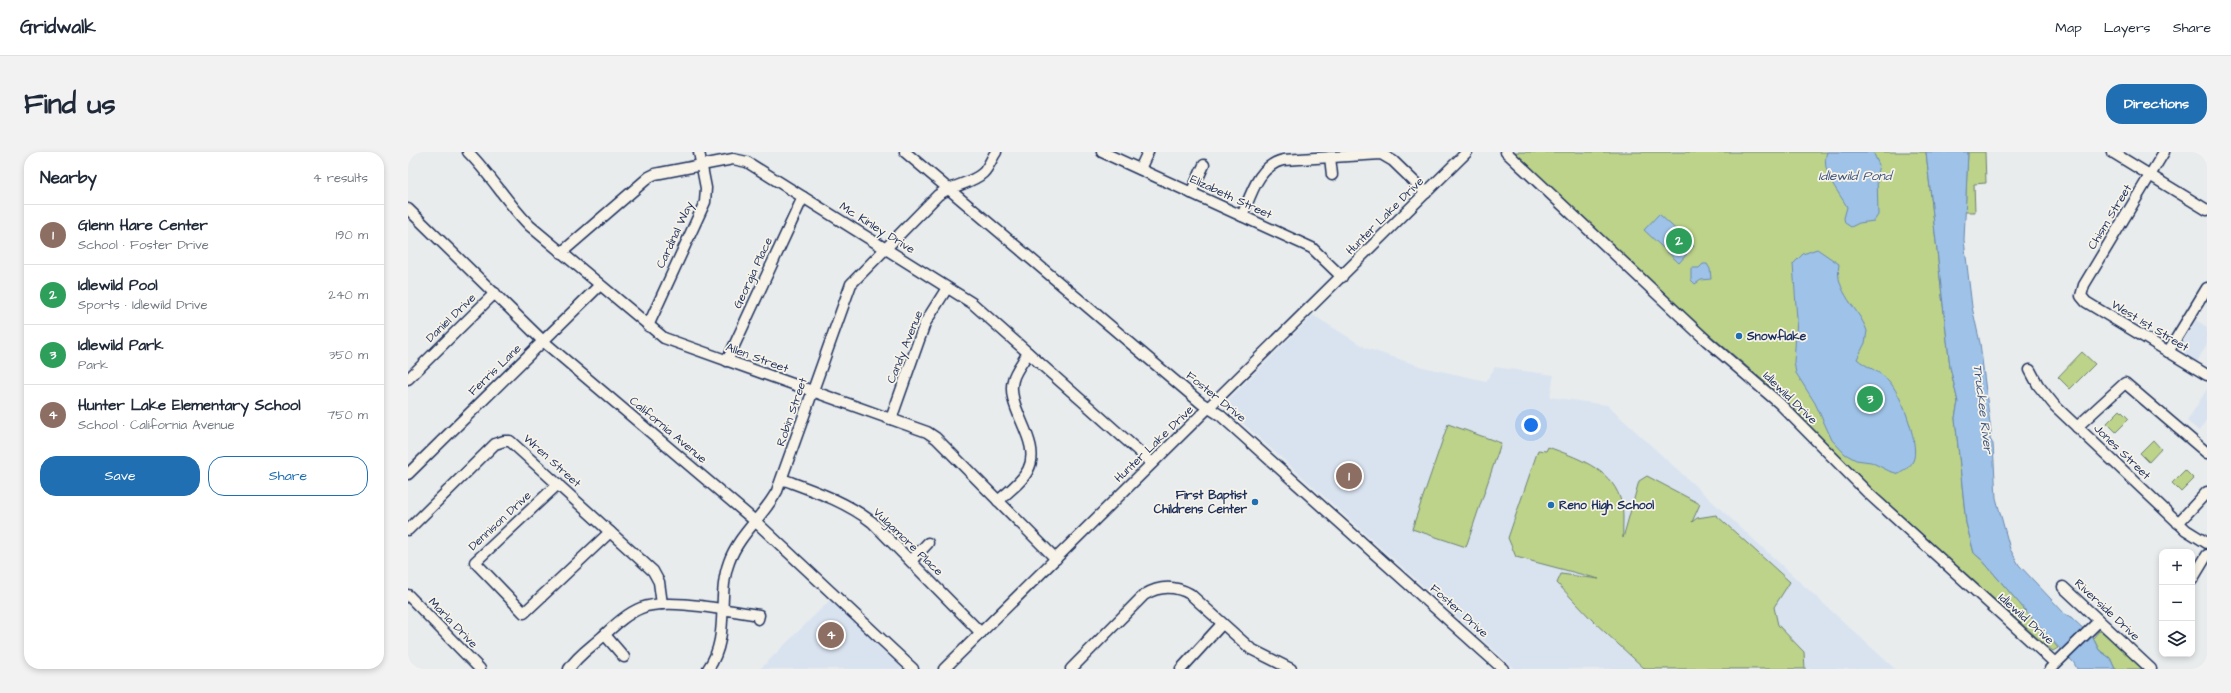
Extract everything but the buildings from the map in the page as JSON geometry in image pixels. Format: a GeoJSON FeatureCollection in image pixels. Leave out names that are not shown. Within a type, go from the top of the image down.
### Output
{"type":"FeatureCollection","features":[{"type":"Feature","properties":{"kind":"street","name":"Allen Street"},"geometry":{"type":"LineString","coordinates":[[468,152],[485,169],[521,217],[561,253],[664,338],[933,435],[1056,559]]}},
{"type":"Feature","properties":{"kind":"street","name":"Cardinal Way"},"geometry":{"type":"LineString","coordinates":[[648,326],[705,202],[706,188],[699,152]]}},
{"type":"Feature","properties":{"kind":"street","name":"Foster Drive"},"geometry":{"type":"LineString","coordinates":[[905,152],[1196,398],[1210,408],[1441,611],[1503,669]]}},
{"type":"Feature","properties":{"kind":"street"},"geometry":{"type":"LineString","coordinates":[[948,189],[978,177],[989,166],[996,152]]}},
{"type":"Feature","properties":{"kind":"street","name":"Elizabeth Street"},"geometry":{"type":"LineString","coordinates":[[1102,152],[1312,248],[1342,277]]}},
{"type":"Feature","properties":{"kind":"street"},"geometry":{"type":"LineString","coordinates":[[1140,169],[1148,152]]}},
{"type":"Feature","properties":{"kind":"street","name":"Hunter Lake Drive"},"geometry":{"type":"LineString","coordinates":[[944,669],[1152,463],[1210,408],[1467,152]]}},
{"type":"Feature","properties":{"kind":"street","name":"Idlewild Drive"},"geometry":{"type":"LineString","coordinates":[[1506,152],[1692,327],[1779,403],[1880,505],[2055,664]]}},
{"type":"Feature","properties":{"kind":"street"},"geometry":{"type":"LineString","coordinates":[[2112,152],[2207,210]]}},
{"type":"Feature","properties":{"kind":"street","name":"Chism Street"},"geometry":{"type":"LineString","coordinates":[[2081,296],[2084,285],[2164,152]]}},
{"type":"Feature","properties":{"kind":"street"},"geometry":{"type":"LineString","coordinates":[[1242,216],[1261,174],[1271,165],[1283,160],[1381,154],[1393,161],[1426,193]]}},
{"type":"Feature","properties":{"kind":"street"},"geometry":{"type":"LineString","coordinates":[[1330,157],[1332,175]]}},
{"type":"Feature","properties":{"kind":"street","name":"Mc Kinley Drive"},"geometry":{"type":"LineString","coordinates":[[561,253],[649,177],[733,159],[746,162],[972,303],[1152,463]]}},
{"type":"Feature","properties":{"kind":"street"},"geometry":{"type":"LineString","coordinates":[[1191,193],[1204,165]]}},
{"type":"Feature","properties":{"kind":"street","name":"Robin Street"},"geometry":{"type":"LineString","coordinates":[[708,669],[720,644],[723,610],[723,586],[729,562],[740,540],[771,502],[782,479],[851,284],[938,196],[948,189]]}},
{"type":"Feature","properties":{"kind":"street","name":"Georgia Place"},"geometry":{"type":"LineString","coordinates":[[727,361],[803,197]]}},
{"type":"Feature","properties":{"kind":"street","name":"California Avenue"},"geometry":{"type":"LineString","coordinates":[[408,209],[543,341],[755,521],[913,669]]}},
{"type":"Feature","properties":{"kind":"street","name":"Ferris Lane"},"geometry":{"type":"LineString","coordinates":[[408,474],[600,285]]}},
{"type":"Feature","properties":{"kind":"street","name":"Candy Avenue"},"geometry":{"type":"LineString","coordinates":[[891,419],[925,323],[947,288]]}},
{"type":"Feature","properties":{"kind":"street"},"geometry":{"type":"LineString","coordinates":[[2168,352],[2207,288]]}},
{"type":"Feature","properties":{"kind":"street","name":"Daniel Drive"},"geometry":{"type":"LineString","coordinates":[[408,378],[495,294]]}},
{"type":"Feature","properties":{"kind":"street","name":"West 1st Street"},"geometry":{"type":"LineString","coordinates":[[2081,296],[2086,302],[2207,375]]}},
{"type":"Feature","properties":{"kind":"street"},"geometry":{"type":"LineString","coordinates":[[998,501],[1024,476],[1031,463],[1031,449],[1012,388],[1014,375],[1028,353]]}},
{"type":"Feature","properties":{"kind":"street","name":"Jones Street"},"geometry":{"type":"LineString","coordinates":[[2030,370],[2046,396],[2077,427],[2178,523],[2186,530],[2207,543]]}},
{"type":"Feature","properties":{"kind":"street"},"geometry":{"type":"LineString","coordinates":[[2077,427],[2123,384],[2127,384],[2207,453]]}},
{"type":"Feature","properties":{"kind":"street","name":"Wren Street"},"geometry":{"type":"LineString","coordinates":[[408,530],[499,442],[504,441],[514,443],[657,576],[661,588],[662,604]]}},
{"type":"Feature","properties":{"kind":"street","name":"Vulgamore Place"},"geometry":{"type":"LineString","coordinates":[[782,479],[836,500],[861,514],[981,633]]}},
{"type":"Feature","properties":{"kind":"street","name":"Dennison Drive"},"geometry":{"type":"LineString","coordinates":[[558,484],[475,562],[524,613],[610,532]]}},
{"type":"Feature","properties":{"kind":"street"},"geometry":{"type":"LineString","coordinates":[[2178,523],[2206,493]]}},
{"type":"Feature","properties":{"kind":"street"},"geometry":{"type":"LineString","coordinates":[[910,561],[928,543]]}},
{"type":"Feature","properties":{"kind":"street"},"geometry":{"type":"LineString","coordinates":[[2195,575],[2207,555]]}},
{"type":"Feature","properties":{"kind":"street"},"geometry":{"type":"LineString","coordinates":[[1071,669],[1136,602],[1158,588],[1166,587],[1183,590],[1196,599],[1222,624],[1252,649],[1277,666],[1291,669]]}},
{"type":"Feature","properties":{"kind":"street","name":"Riverside Drive"},"geometry":{"type":"LineString","coordinates":[[2063,587],[2096,623],[2151,669]]}},
{"type":"Feature","properties":{"kind":"street","name":"Marla Drive"},"geometry":{"type":"LineString","coordinates":[[408,595],[480,669]]}},
{"type":"Feature","properties":{"kind":"street"},"geometry":{"type":"LineString","coordinates":[[569,669],[605,634],[631,613],[650,605],[662,604],[723,610],[759,615],[758,619]]}},
{"type":"Feature","properties":{"kind":"street"},"geometry":{"type":"LineString","coordinates":[[2055,664],[2096,623]]}},
{"type":"Feature","properties":{"kind":"street"},"geometry":{"type":"LineString","coordinates":[[1181,669],[1222,624]]}},
{"type":"Feature","properties":{"kind":"street"},"geometry":{"type":"LineString","coordinates":[[605,634],[624,657]]}},
{"type":"Feature","properties":{"kind":"shaded area","name":"Reno High School"},"geometry":{"type":"Polygon","coordinates":[[[1313,315],[1366,348],[1423,367],[1486,381],[1495,367],[1554,375],[1550,397],[1607,405],[1895,669],[1515,669],[1227,409],[1225,404],[1228,400],[1313,315]]]}},
{"type":"Feature","properties":{"kind":"shaded area"},"geometry":{"type":"Polygon","coordinates":[[[2196,320],[2207,327],[2207,344],[2197,362],[2182,353],[2180,347],[2196,320]]]}},
{"type":"Feature","properties":{"kind":"shaded area"},"geometry":{"type":"Polygon","coordinates":[[[2207,389],[2207,419],[2199,431],[2187,421],[2207,389]]]}},
{"type":"Feature","properties":{"kind":"shaded area"},"geometry":{"type":"Polygon","coordinates":[[[830,600],[903,669],[760,669],[830,600]]]}},
{"type":"Feature","properties":{"kind":"green space"},"geometry":{"type":"Polygon","coordinates":[[[1514,152],[1926,152],[1950,367],[1958,402],[1955,418],[1966,523],[1974,553],[1982,560],[2058,648],[2053,651],[2043,643],[1873,490],[1780,395],[1702,328],[1514,152]]]}},
{"type":"Feature","properties":{"kind":"green space"},"geometry":{"type":"Polygon","coordinates":[[[1968,152],[1985,152],[1986,183],[1974,184],[1975,212],[1965,212],[1968,152]]]}},
{"type":"Feature","properties":{"kind":"green space"},"geometry":{"type":"Polygon","coordinates":[[[2082,352],[2095,364],[2070,389],[2058,377],[2082,352]]]}},
{"type":"Feature","properties":{"kind":"green space"},"geometry":{"type":"Polygon","coordinates":[[[2120,410],[2129,419],[2116,432],[2107,423],[2120,410]]]}},
{"type":"Feature","properties":{"kind":"green space"},"geometry":{"type":"Polygon","coordinates":[[[1448,424],[1501,443],[1466,547],[1412,529],[1448,424]]]}},
{"type":"Feature","properties":{"kind":"green space"},"geometry":{"type":"Polygon","coordinates":[[[2153,440],[2161,449],[2149,462],[2140,453],[2153,440]]]}},
{"type":"Feature","properties":{"kind":"green space"},"geometry":{"type":"Polygon","coordinates":[[[1548,447],[1590,465],[1600,471],[1608,479],[1615,488],[1622,503],[1623,538],[1639,481],[1647,476],[1700,504],[1692,522],[1697,518],[1716,515],[1790,582],[1774,607],[1778,625],[1804,652],[1805,669],[1645,669],[1593,621],[1557,583],[1561,574],[1599,579],[1516,557],[1508,538],[1538,450],[1546,451],[1548,447]]]}},
{"type":"Feature","properties":{"kind":"green space"},"geometry":{"type":"Polygon","coordinates":[[[2185,470],[2194,479],[2181,492],[2172,483],[2185,470]]]}},
{"type":"Feature","properties":{"kind":"green space"},"geometry":{"type":"Polygon","coordinates":[[[2099,631],[2107,633],[2145,669],[2115,669],[2110,658],[2099,650],[2093,638],[2099,631]]]}},
{"type":"Feature","properties":{"kind":"water","name":"Idlewild Pond"},"geometry":{"type":"Polygon","coordinates":[[[1827,152],[1873,152],[1879,165],[1877,174],[1878,215],[1874,221],[1859,223],[1851,227],[1845,223],[1844,218],[1847,207],[1828,174],[1825,159],[1827,152]]]}},
{"type":"Feature","properties":{"kind":"water","name":"Truckee River"},"geometry":{"type":"Polygon","coordinates":[[[1926,152],[1968,152],[1964,240],[1972,307],[1980,343],[1991,432],[1990,439],[1993,444],[1996,498],[2010,549],[2019,565],[2065,614],[2071,617],[2093,638],[2099,650],[2110,658],[2115,669],[2077,669],[2074,663],[2043,631],[1982,560],[1974,553],[1966,523],[1955,418],[1958,402],[1950,367],[1926,152]]]}},
{"type":"Feature","properties":{"kind":"water"},"geometry":{"type":"Polygon","coordinates":[[[1659,214],[1694,246],[1679,263],[1644,230],[1659,214]]]}},
{"type":"Feature","properties":{"kind":"water"},"geometry":{"type":"Polygon","coordinates":[[[1817,249],[1839,264],[1838,274],[1840,283],[1867,331],[1865,343],[1857,359],[1888,380],[1893,386],[1903,406],[1911,429],[1915,450],[1914,458],[1910,466],[1899,474],[1871,462],[1856,460],[1845,454],[1832,440],[1815,403],[1796,373],[1794,362],[1797,319],[1793,264],[1803,254],[1817,249]]]}},
{"type":"Feature","properties":{"kind":"water"},"geometry":{"type":"Polygon","coordinates":[[[1703,264],[1707,264],[1710,269],[1711,279],[1701,280],[1695,284],[1691,280],[1691,268],[1699,268],[1703,264]]]}},
{"type":"Feature","properties":{"kind":"place","name":"Idlewild Pool"},"geometry":{"type":"Point","coordinates":[1679,241]}},
{"type":"Feature","properties":{"kind":"place","name":"Snowflake"},"geometry":{"type":"Point","coordinates":[1739,336]}},
{"type":"Feature","properties":{"kind":"place","name":"Idlewild Park"},"geometry":{"type":"Point","coordinates":[1870,399]}},
{"type":"Feature","properties":{"kind":"place","name":"Glenn Hare Center"},"geometry":{"type":"Point","coordinates":[1349,476]}},
{"type":"Feature","properties":{"kind":"place","name":"First Baptist Childrens Center"},"geometry":{"type":"Point","coordinates":[1255,502]}},
{"type":"Feature","properties":{"kind":"place","name":"Reno High School"},"geometry":{"type":"Point","coordinates":[1551,505]}},
{"type":"Feature","properties":{"kind":"place","name":"Hunter Lake Elementary School"},"geometry":{"type":"Point","coordinates":[831,635]}}]}
